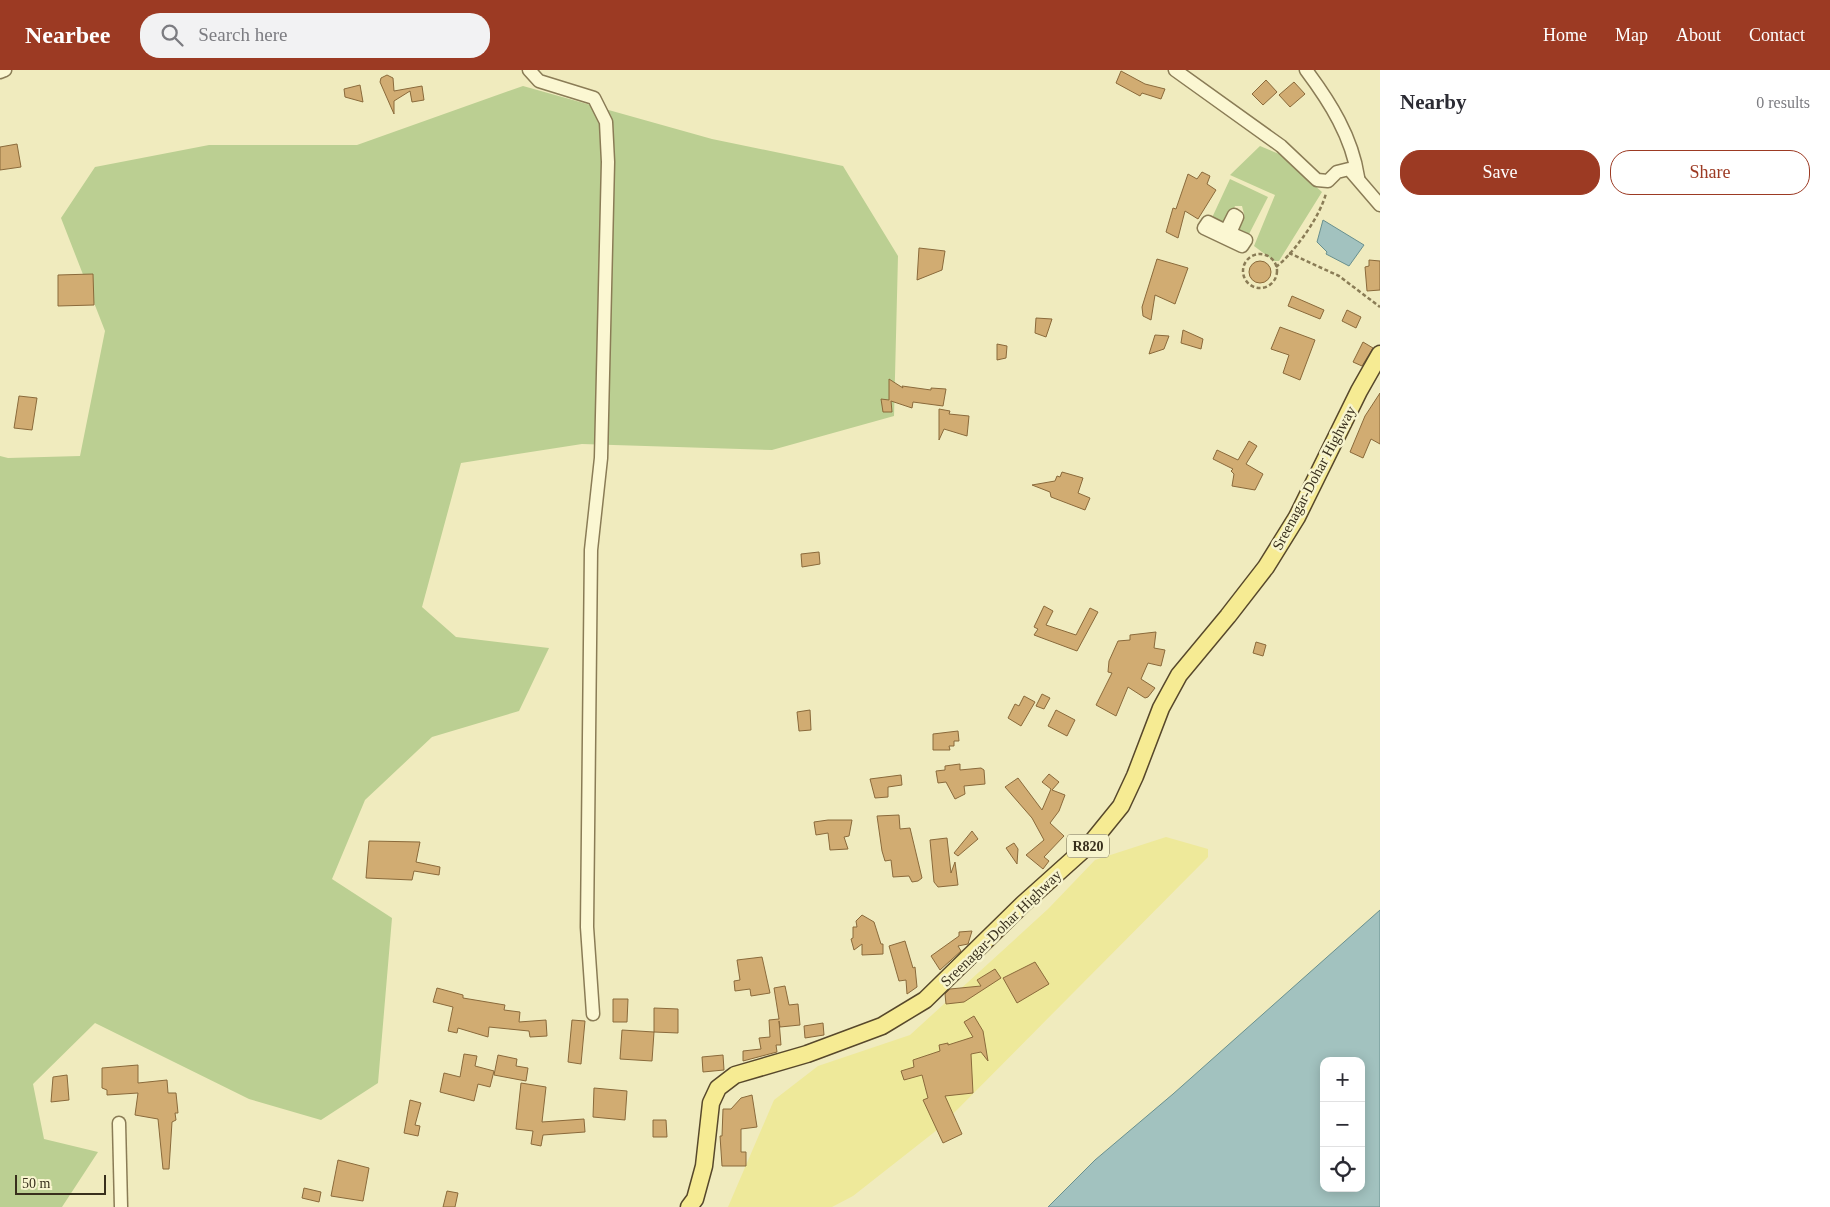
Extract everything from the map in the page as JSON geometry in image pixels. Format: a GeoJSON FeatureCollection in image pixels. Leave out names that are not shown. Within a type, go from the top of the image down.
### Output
{"type":"FeatureCollection","features":[{"type":"Feature","properties":{"kind":"main road","name":"Sreenagar-Dohar Highway"},"geometry":{"type":"LineString","coordinates":[[689,1207],[695,1199],[704,1166],[711,1103],[718,1088],[735,1075],[807,1054],[882,1026],[925,1000],[1023,904],[1091,843],[1121,806],[1136,776],[1161,708],[1179,675],[1266,567],[1297,517],[1359,390],[1380,354]]}},
{"type":"Feature","properties":{"kind":"street"},"geometry":{"type":"LineString","coordinates":[[0,72],[5,70]]}},
{"type":"Feature","properties":{"kind":"street"},"geometry":{"type":"LineString","coordinates":[[529,70],[539,81],[594,98],[606,122],[608,162],[601,458],[591,550],[587,927],[593,1014]]}},
{"type":"Feature","properties":{"kind":"street"},"geometry":{"type":"LineString","coordinates":[[1175,70],[1281,146],[1317,180],[1328,181],[1344,168],[1349,169],[1358,177],[1380,205]]}},
{"type":"Feature","properties":{"kind":"street"},"geometry":{"type":"LineString","coordinates":[[1306,70],[1329,100],[1355,156],[1358,177]]}},
{"type":"Feature","properties":{"kind":"street"},"geometry":{"type":"LineString","coordinates":[[119,1124],[121,1207]]}},
{"type":"Feature","properties":{"kind":"path"},"geometry":{"type":"LineString","coordinates":[[1276,267],[1274,262],[1266,256],[1255,256],[1244,267],[1245,278],[1252,286],[1263,288],[1273,283],[1276,267],[1289,253],[1325,201],[1327,191],[1323,182]]}},
{"type":"Feature","properties":{"kind":"path"},"geometry":{"type":"LineString","coordinates":[[1289,253],[1338,276],[1380,307]]}},
{"type":"Feature","properties":{"kind":"green space"},"geometry":{"type":"Polygon","coordinates":[[[523,86],[712,139],[843,166],[898,256],[894,416],[772,450],[582,444],[461,463],[422,607],[456,637],[549,648],[519,711],[432,737],[365,800],[332,879],[392,918],[378,1083],[321,1120],[249,1099],[95,1023],[33,1084],[44,1139],[98,1152],[62,1207],[0,1207],[0,456],[8,458],[80,456],[105,331],[61,218],[95,167],[209,145],[357,145],[523,86]]]}},
{"type":"Feature","properties":{"kind":"green space"},"geometry":{"type":"Polygon","coordinates":[[[1260,146],[1279,154],[1322,192],[1279,261],[1274,261],[1254,246],[1275,195],[1230,175],[1260,146]]]}},
{"type":"Feature","properties":{"kind":"green space"},"geometry":{"type":"Polygon","coordinates":[[[1230,179],[1268,197],[1247,238],[1232,231],[1244,214],[1242,206],[1235,206],[1225,228],[1210,222],[1230,179]]]}},
{"type":"Feature","properties":{"kind":"sand"},"geometry":{"type":"Polygon","coordinates":[[[1166,837],[1208,849],[1208,857],[937,1130],[853,1196],[832,1207],[728,1207],[774,1100],[818,1066],[910,1035],[1048,909],[1095,860],[1166,837]]]}},
{"type":"Feature","properties":{"kind":"water"},"geometry":{"type":"Polygon","coordinates":[[[1323,220],[1364,245],[1349,266],[1326,254],[1327,252],[1317,242],[1323,220]]]}},
{"type":"Feature","properties":{"kind":"water"},"geometry":{"type":"Polygon","coordinates":[[[1380,910],[1380,1207],[1048,1207],[1095,1160],[1173,1094],[1380,910]]]}},
{"type":"Feature","properties":{"kind":"building"},"geometry":{"type":"Polygon","coordinates":[[[1121,71],[1145,84],[1165,89],[1161,99],[1142,93],[1140,96],[1116,83],[1121,71]]]}},
{"type":"Feature","properties":{"kind":"building"},"geometry":{"type":"Polygon","coordinates":[[[387,75],[393,78],[394,91],[422,86],[424,100],[412,102],[410,91],[394,101],[394,114],[380,82],[381,78],[387,75]]]}},
{"type":"Feature","properties":{"kind":"building"},"geometry":{"type":"Polygon","coordinates":[[[1266,80],[1277,92],[1263,105],[1252,94],[1266,80]]]}},
{"type":"Feature","properties":{"kind":"building"},"geometry":{"type":"Polygon","coordinates":[[[1294,82],[1305,94],[1290,107],[1279,95],[1294,82]]]}},
{"type":"Feature","properties":{"kind":"building"},"geometry":{"type":"Polygon","coordinates":[[[360,85],[363,102],[345,97],[344,89],[360,85]]]}},
{"type":"Feature","properties":{"kind":"building"},"geometry":{"type":"Polygon","coordinates":[[[17,144],[21,167],[0,170],[0,147],[17,144]]]}},
{"type":"Feature","properties":{"kind":"building"},"geometry":{"type":"Polygon","coordinates":[[[1202,172],[1210,176],[1207,184],[1216,190],[1198,219],[1185,211],[1178,238],[1166,232],[1173,208],[1176,209],[1188,174],[1197,179],[1202,172]]]}},
{"type":"Feature","properties":{"kind":"building"},"geometry":{"type":"Polygon","coordinates":[[[919,248],[945,251],[942,270],[917,280],[919,248]]]}},
{"type":"Feature","properties":{"kind":"building"},"geometry":{"type":"Polygon","coordinates":[[[1157,259],[1188,268],[1175,304],[1155,295],[1151,320],[1143,316],[1142,307],[1157,259]]]}},
{"type":"Feature","properties":{"kind":"building"},"geometry":{"type":"Polygon","coordinates":[[[1369,260],[1380,261],[1380,290],[1367,291],[1365,267],[1369,266],[1369,260]]]}},
{"type":"Feature","properties":{"kind":"building"},"geometry":{"type":"Polygon","coordinates":[[[1260,261],[1268,264],[1271,272],[1268,280],[1260,283],[1252,280],[1249,272],[1252,264],[1260,261]]]}},
{"type":"Feature","properties":{"kind":"building"},"geometry":{"type":"Polygon","coordinates":[[[93,274],[94,305],[58,306],[58,275],[93,274]]]}},
{"type":"Feature","properties":{"kind":"building"},"geometry":{"type":"Polygon","coordinates":[[[1292,296],[1324,310],[1320,319],[1288,306],[1292,296]]]}},
{"type":"Feature","properties":{"kind":"building"},"geometry":{"type":"Polygon","coordinates":[[[1347,310],[1361,317],[1356,328],[1342,321],[1347,310]]]}},
{"type":"Feature","properties":{"kind":"building"},"geometry":{"type":"Polygon","coordinates":[[[1036,318],[1052,319],[1046,337],[1035,333],[1036,318]]]}},
{"type":"Feature","properties":{"kind":"building"},"geometry":{"type":"Polygon","coordinates":[[[1280,327],[1315,340],[1300,380],[1283,373],[1289,355],[1271,349],[1280,327]]]}},
{"type":"Feature","properties":{"kind":"building"},"geometry":{"type":"Polygon","coordinates":[[[1183,330],[1203,339],[1201,349],[1181,343],[1183,330]]]}},
{"type":"Feature","properties":{"kind":"building"},"geometry":{"type":"Polygon","coordinates":[[[1155,335],[1169,336],[1164,349],[1149,354],[1155,335]]]}},
{"type":"Feature","properties":{"kind":"building"},"geometry":{"type":"Polygon","coordinates":[[[1363,342],[1373,348],[1362,366],[1353,362],[1363,342]]]}},
{"type":"Feature","properties":{"kind":"building"},"geometry":{"type":"Polygon","coordinates":[[[997,344],[1007,346],[1006,358],[997,360],[997,344]]]}},
{"type":"Feature","properties":{"kind":"building"},"geometry":{"type":"Polygon","coordinates":[[[889,379],[903,388],[902,386],[931,390],[931,388],[946,389],[943,406],[913,402],[912,408],[891,401],[892,412],[883,412],[881,399],[889,400],[889,379]]]}},
{"type":"Feature","properties":{"kind":"building"},"geometry":{"type":"Polygon","coordinates":[[[1380,393],[1380,444],[1371,439],[1363,458],[1350,452],[1365,416],[1380,393]]]}},
{"type":"Feature","properties":{"kind":"building"},"geometry":{"type":"Polygon","coordinates":[[[19,396],[37,398],[32,430],[14,428],[19,396]]]}},
{"type":"Feature","properties":{"kind":"building"},"geometry":{"type":"Polygon","coordinates":[[[939,409],[950,411],[949,414],[969,416],[967,436],[944,429],[939,440],[939,409]]]}},
{"type":"Feature","properties":{"kind":"building"},"geometry":{"type":"Polygon","coordinates":[[[1249,441],[1257,446],[1246,464],[1263,474],[1255,490],[1232,486],[1234,474],[1231,471],[1233,469],[1213,459],[1217,450],[1238,460],[1249,441]]]}},
{"type":"Feature","properties":{"kind":"building"},"geometry":{"type":"Polygon","coordinates":[[[1062,472],[1083,478],[1078,493],[1090,498],[1085,510],[1051,497],[1050,492],[1032,485],[1055,481],[1062,472]]]}},
{"type":"Feature","properties":{"kind":"building"},"geometry":{"type":"Polygon","coordinates":[[[819,552],[820,564],[802,567],[801,554],[819,552]]]}},
{"type":"Feature","properties":{"kind":"building"},"geometry":{"type":"Polygon","coordinates":[[[1044,606],[1053,611],[1046,625],[1076,635],[1090,608],[1098,612],[1077,651],[1034,635],[1038,629],[1034,627],[1044,606]]]}},
{"type":"Feature","properties":{"kind":"building"},"geometry":{"type":"Polygon","coordinates":[[[1156,632],[1154,648],[1165,650],[1161,666],[1148,663],[1141,679],[1155,688],[1148,697],[1145,698],[1128,687],[1116,716],[1096,705],[1112,673],[1108,672],[1109,661],[1118,641],[1130,640],[1130,635],[1156,632]]]}},
{"type":"Feature","properties":{"kind":"building"},"geometry":{"type":"Polygon","coordinates":[[[1256,642],[1266,645],[1263,656],[1253,653],[1256,642]]]}},
{"type":"Feature","properties":{"kind":"building"},"geometry":{"type":"Polygon","coordinates":[[[1042,694],[1050,698],[1044,709],[1036,706],[1042,694]]]}},
{"type":"Feature","properties":{"kind":"building"},"geometry":{"type":"Polygon","coordinates":[[[1024,696],[1035,702],[1021,726],[1008,718],[1015,704],[1019,706],[1024,696]]]}},
{"type":"Feature","properties":{"kind":"building"},"geometry":{"type":"Polygon","coordinates":[[[810,710],[811,730],[799,731],[797,712],[810,710]]]}},
{"type":"Feature","properties":{"kind":"building"},"geometry":{"type":"Polygon","coordinates":[[[1056,710],[1075,720],[1067,736],[1048,726],[1056,710]]]}},
{"type":"Feature","properties":{"kind":"building"},"geometry":{"type":"Polygon","coordinates":[[[958,731],[959,741],[954,741],[954,746],[949,746],[950,750],[933,750],[933,734],[958,731]]]}},
{"type":"Feature","properties":{"kind":"building"},"geometry":{"type":"Polygon","coordinates":[[[960,764],[960,770],[981,768],[984,770],[985,784],[964,786],[965,794],[955,799],[946,782],[938,783],[936,771],[945,770],[945,766],[960,764]]]}},
{"type":"Feature","properties":{"kind":"building"},"geometry":{"type":"Polygon","coordinates":[[[1049,774],[1059,782],[1052,790],[1065,795],[1059,811],[1050,823],[1064,836],[1044,857],[1049,861],[1043,869],[1026,855],[1044,840],[1032,818],[1005,787],[1018,778],[1042,810],[1051,789],[1042,782],[1049,774]]]}},
{"type":"Feature","properties":{"kind":"building"},"geometry":{"type":"Polygon","coordinates":[[[901,775],[902,785],[888,787],[888,797],[875,798],[870,779],[901,775]]]}},
{"type":"Feature","properties":{"kind":"building"},"geometry":{"type":"Polygon","coordinates":[[[899,815],[900,829],[910,828],[922,878],[918,881],[912,882],[909,876],[893,877],[891,860],[885,861],[882,851],[877,816],[899,815]]]}},
{"type":"Feature","properties":{"kind":"building"},"geometry":{"type":"Polygon","coordinates":[[[852,820],[849,836],[844,837],[848,849],[830,850],[828,833],[816,835],[814,822],[852,820]]]}},
{"type":"Feature","properties":{"kind":"building"},"geometry":{"type":"Polygon","coordinates":[[[972,831],[978,839],[958,856],[954,853],[972,831]]]}},
{"type":"Feature","properties":{"kind":"building"},"geometry":{"type":"Polygon","coordinates":[[[947,838],[951,873],[955,862],[958,885],[938,887],[934,882],[930,840],[947,838]]]}},
{"type":"Feature","properties":{"kind":"building"},"geometry":{"type":"Polygon","coordinates":[[[369,841],[420,842],[416,862],[440,867],[439,875],[414,871],[412,880],[366,878],[369,841]]]}},
{"type":"Feature","properties":{"kind":"building"},"geometry":{"type":"Polygon","coordinates":[[[1014,843],[1018,849],[1017,864],[1006,848],[1014,843]]]}},
{"type":"Feature","properties":{"kind":"building"},"geometry":{"type":"Polygon","coordinates":[[[862,915],[874,922],[881,944],[883,944],[883,954],[862,955],[862,944],[854,950],[851,939],[853,938],[853,927],[857,927],[856,921],[862,915]]]}},
{"type":"Feature","properties":{"kind":"building"},"geometry":{"type":"Polygon","coordinates":[[[972,931],[968,944],[958,946],[961,951],[940,970],[931,956],[959,936],[959,932],[972,931]]]}},
{"type":"Feature","properties":{"kind":"building"},"geometry":{"type":"Polygon","coordinates":[[[905,941],[913,968],[915,967],[917,987],[907,994],[906,980],[899,981],[889,946],[905,941]]]}},
{"type":"Feature","properties":{"kind":"building"},"geometry":{"type":"Polygon","coordinates":[[[762,957],[770,993],[751,996],[750,989],[735,991],[734,981],[740,980],[737,960],[762,957]]]}},
{"type":"Feature","properties":{"kind":"building"},"geometry":{"type":"Polygon","coordinates":[[[1035,962],[1049,984],[1017,1003],[1003,978],[1035,962]]]}},
{"type":"Feature","properties":{"kind":"building"},"geometry":{"type":"Polygon","coordinates":[[[995,969],[1001,978],[964,1002],[946,1004],[945,994],[950,989],[981,986],[977,980],[995,969]]]}},
{"type":"Feature","properties":{"kind":"building"},"geometry":{"type":"Polygon","coordinates":[[[785,986],[789,1005],[798,1004],[800,1025],[780,1027],[779,1021],[781,1045],[776,1045],[777,1052],[743,1061],[743,1051],[761,1049],[759,1038],[770,1037],[769,1020],[779,1019],[774,988],[785,986]]]}},
{"type":"Feature","properties":{"kind":"building"},"geometry":{"type":"Polygon","coordinates":[[[437,988],[463,995],[463,998],[505,1005],[504,1010],[520,1012],[519,1022],[546,1020],[547,1036],[530,1037],[529,1031],[489,1027],[488,1037],[458,1028],[457,1033],[448,1031],[453,1007],[433,1002],[437,988]]]}},
{"type":"Feature","properties":{"kind":"building"},"geometry":{"type":"Polygon","coordinates":[[[613,999],[628,999],[627,1022],[613,1022],[613,999]]]}},
{"type":"Feature","properties":{"kind":"building"},"geometry":{"type":"Polygon","coordinates":[[[654,1008],[678,1009],[678,1033],[654,1032],[654,1008]]]}},
{"type":"Feature","properties":{"kind":"building"},"geometry":{"type":"Polygon","coordinates":[[[974,1016],[983,1031],[988,1061],[981,1052],[971,1054],[973,1093],[945,1096],[962,1134],[943,1143],[923,1100],[928,1098],[922,1075],[904,1080],[901,1071],[914,1067],[913,1060],[940,1051],[939,1045],[948,1043],[948,1045],[973,1037],[964,1022],[974,1016]]]}},
{"type":"Feature","properties":{"kind":"building"},"geometry":{"type":"Polygon","coordinates":[[[572,1020],[585,1021],[581,1064],[568,1062],[572,1020]]]}},
{"type":"Feature","properties":{"kind":"building"},"geometry":{"type":"Polygon","coordinates":[[[823,1023],[824,1035],[805,1038],[804,1026],[823,1023]]]}},
{"type":"Feature","properties":{"kind":"building"},"geometry":{"type":"Polygon","coordinates":[[[622,1030],[654,1032],[652,1061],[620,1059],[622,1030]]]}},
{"type":"Feature","properties":{"kind":"building"},"geometry":{"type":"Polygon","coordinates":[[[464,1054],[477,1056],[475,1066],[494,1071],[490,1087],[478,1084],[474,1101],[440,1092],[444,1073],[460,1077],[464,1054]]]}},
{"type":"Feature","properties":{"kind":"building"},"geometry":{"type":"Polygon","coordinates":[[[498,1055],[517,1059],[516,1066],[528,1068],[526,1081],[494,1075],[498,1055]]]}},
{"type":"Feature","properties":{"kind":"building"},"geometry":{"type":"Polygon","coordinates":[[[723,1055],[724,1070],[703,1072],[702,1057],[723,1055]]]}},
{"type":"Feature","properties":{"kind":"building"},"geometry":{"type":"Polygon","coordinates":[[[138,1065],[138,1083],[167,1080],[168,1093],[176,1093],[178,1113],[175,1113],[176,1120],[172,1122],[169,1169],[163,1169],[158,1119],[135,1115],[138,1093],[107,1095],[107,1090],[102,1088],[102,1068],[138,1065]]]}},
{"type":"Feature","properties":{"kind":"building"},"geometry":{"type":"Polygon","coordinates":[[[67,1075],[69,1100],[51,1102],[53,1077],[67,1075]]]}},
{"type":"Feature","properties":{"kind":"building"},"geometry":{"type":"Polygon","coordinates":[[[521,1083],[546,1087],[542,1122],[584,1119],[585,1132],[543,1135],[541,1146],[531,1144],[533,1131],[516,1129],[521,1083]]]}},
{"type":"Feature","properties":{"kind":"building"},"geometry":{"type":"Polygon","coordinates":[[[594,1088],[627,1091],[625,1120],[593,1117],[594,1088]]]}},
{"type":"Feature","properties":{"kind":"building"},"geometry":{"type":"Polygon","coordinates":[[[752,1095],[757,1127],[741,1129],[741,1152],[746,1152],[746,1166],[722,1166],[720,1136],[722,1136],[723,1109],[731,1109],[741,1098],[752,1095]]]}},
{"type":"Feature","properties":{"kind":"building"},"geometry":{"type":"Polygon","coordinates":[[[410,1100],[421,1103],[415,1125],[420,1126],[418,1136],[404,1133],[410,1100]]]}},
{"type":"Feature","properties":{"kind":"building"},"geometry":{"type":"Polygon","coordinates":[[[653,1120],[666,1120],[667,1137],[653,1137],[653,1120]]]}},
{"type":"Feature","properties":{"kind":"building"},"geometry":{"type":"Polygon","coordinates":[[[338,1160],[369,1168],[363,1201],[331,1196],[338,1160]]]}},
{"type":"Feature","properties":{"kind":"building"},"geometry":{"type":"Polygon","coordinates":[[[304,1188],[321,1192],[319,1202],[302,1198],[304,1188]]]}},
{"type":"Feature","properties":{"kind":"building"},"geometry":{"type":"Polygon","coordinates":[[[447,1191],[458,1193],[455,1207],[443,1207],[447,1191]]]}}]}
